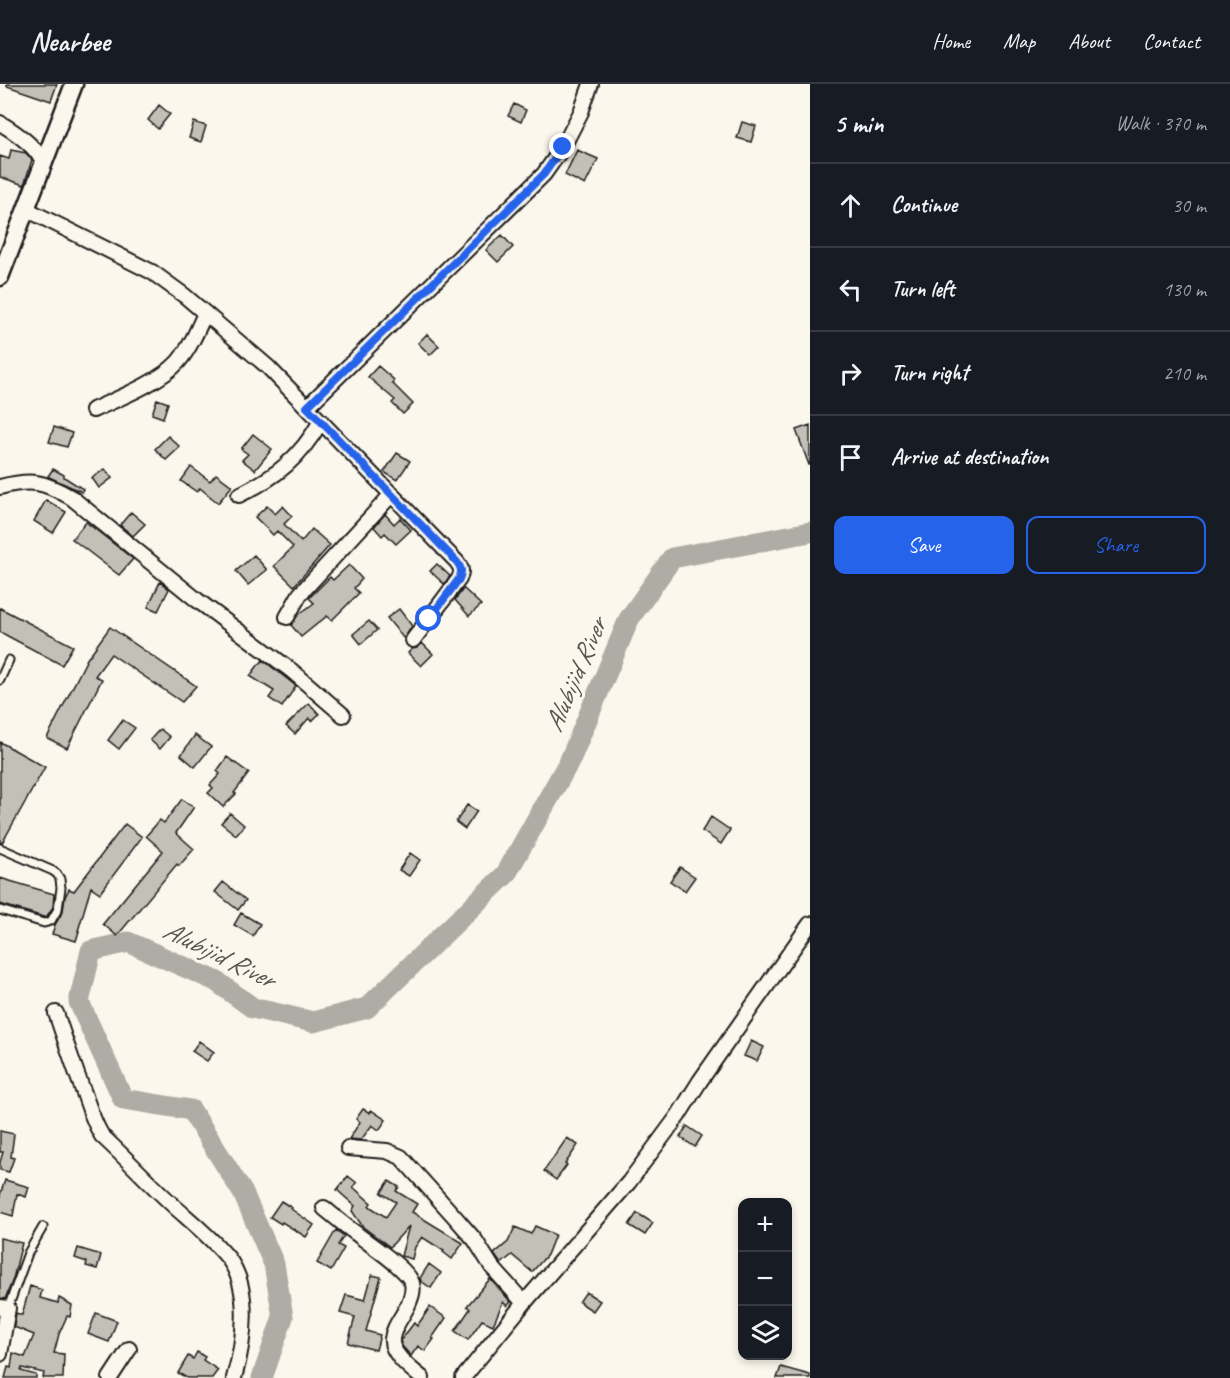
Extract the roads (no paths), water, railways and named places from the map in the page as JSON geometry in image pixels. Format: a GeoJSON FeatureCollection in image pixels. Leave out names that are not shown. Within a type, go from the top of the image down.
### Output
{"type":"FeatureCollection","features":[{"type":"Feature","properties":{"kind":"street"},"geometry":{"type":"LineString","coordinates":[[0,277],[74,84]]}},
{"type":"Feature","properties":{"kind":"street"},"geometry":{"type":"LineString","coordinates":[[307,407],[544,174],[563,147],[582,112],[591,84]]}},
{"type":"Feature","properties":{"kind":"street"},"geometry":{"type":"LineString","coordinates":[[0,123],[15,131],[38,152],[44,162]]}},
{"type":"Feature","properties":{"kind":"street"},"geometry":{"type":"LineString","coordinates":[[26,209],[153,272],[185,296],[268,367],[457,562],[462,572],[459,579],[413,640]]}},
{"type":"Feature","properties":{"kind":"street"},"geometry":{"type":"LineString","coordinates":[[93,410],[129,393],[170,369],[179,360],[197,332],[205,313]]}},
{"type":"Feature","properties":{"kind":"street"},"geometry":{"type":"LineString","coordinates":[[239,495],[273,477],[282,469],[311,439],[321,421]]}},
{"type":"Feature","properties":{"kind":"street"},"geometry":{"type":"LineString","coordinates":[[0,487],[18,482],[38,483],[48,485],[72,498],[197,600],[292,671],[343,715]]}},
{"type":"Feature","properties":{"kind":"street"},"geometry":{"type":"LineString","coordinates":[[287,617],[300,594],[392,494]]}},
{"type":"Feature","properties":{"kind":"street"},"geometry":{"type":"LineString","coordinates":[[463,1378],[524,1303],[629,1182],[678,1116],[810,924]]}},
{"type":"Feature","properties":{"kind":"street"},"geometry":{"type":"LineString","coordinates":[[56,1013],[86,1100],[102,1136],[228,1258],[234,1268],[243,1293],[244,1306],[243,1335],[234,1378]]}},
{"type":"Feature","properties":{"kind":"street"},"geometry":{"type":"LineString","coordinates":[[348,1148],[387,1151],[401,1157],[475,1240],[492,1267],[524,1303]]}},
{"type":"Feature","properties":{"kind":"street"},"geometry":{"type":"LineString","coordinates":[[324,1208],[409,1276],[412,1297],[392,1339],[398,1354],[422,1378]]}},
{"type":"Feature","properties":{"kind":"street"},"geometry":{"type":"LineString","coordinates":[[0,1354],[4,1308]]}},
{"type":"Feature","properties":{"kind":"street"},"geometry":{"type":"LineString","coordinates":[[110,1378],[129,1349]]}},
{"type":"Feature","properties":{"kind":"lane"},"geometry":{"type":"LineString","coordinates":[[0,680],[9,660]]}},
{"type":"Feature","properties":{"kind":"lane"},"geometry":{"type":"LineString","coordinates":[[0,848],[53,871],[60,879],[61,888],[58,909],[51,921],[44,923],[0,910]]}},
{"type":"Feature","properties":{"kind":"lane"},"geometry":{"type":"LineString","coordinates":[[4,1308],[28,1253],[43,1227]]}},
{"type":"Feature","properties":{"kind":"waterway","name":"Alubijid River"},"geometry":{"type":"LineString","coordinates":[[262,1378],[283,1317],[274,1264],[243,1193],[191,1110],[123,1099],[79,1002],[91,951],[128,942],[216,981],[253,1008],[313,1022],[367,1008],[506,874],[570,760],[629,619],[672,558],[810,532]]}}]}
